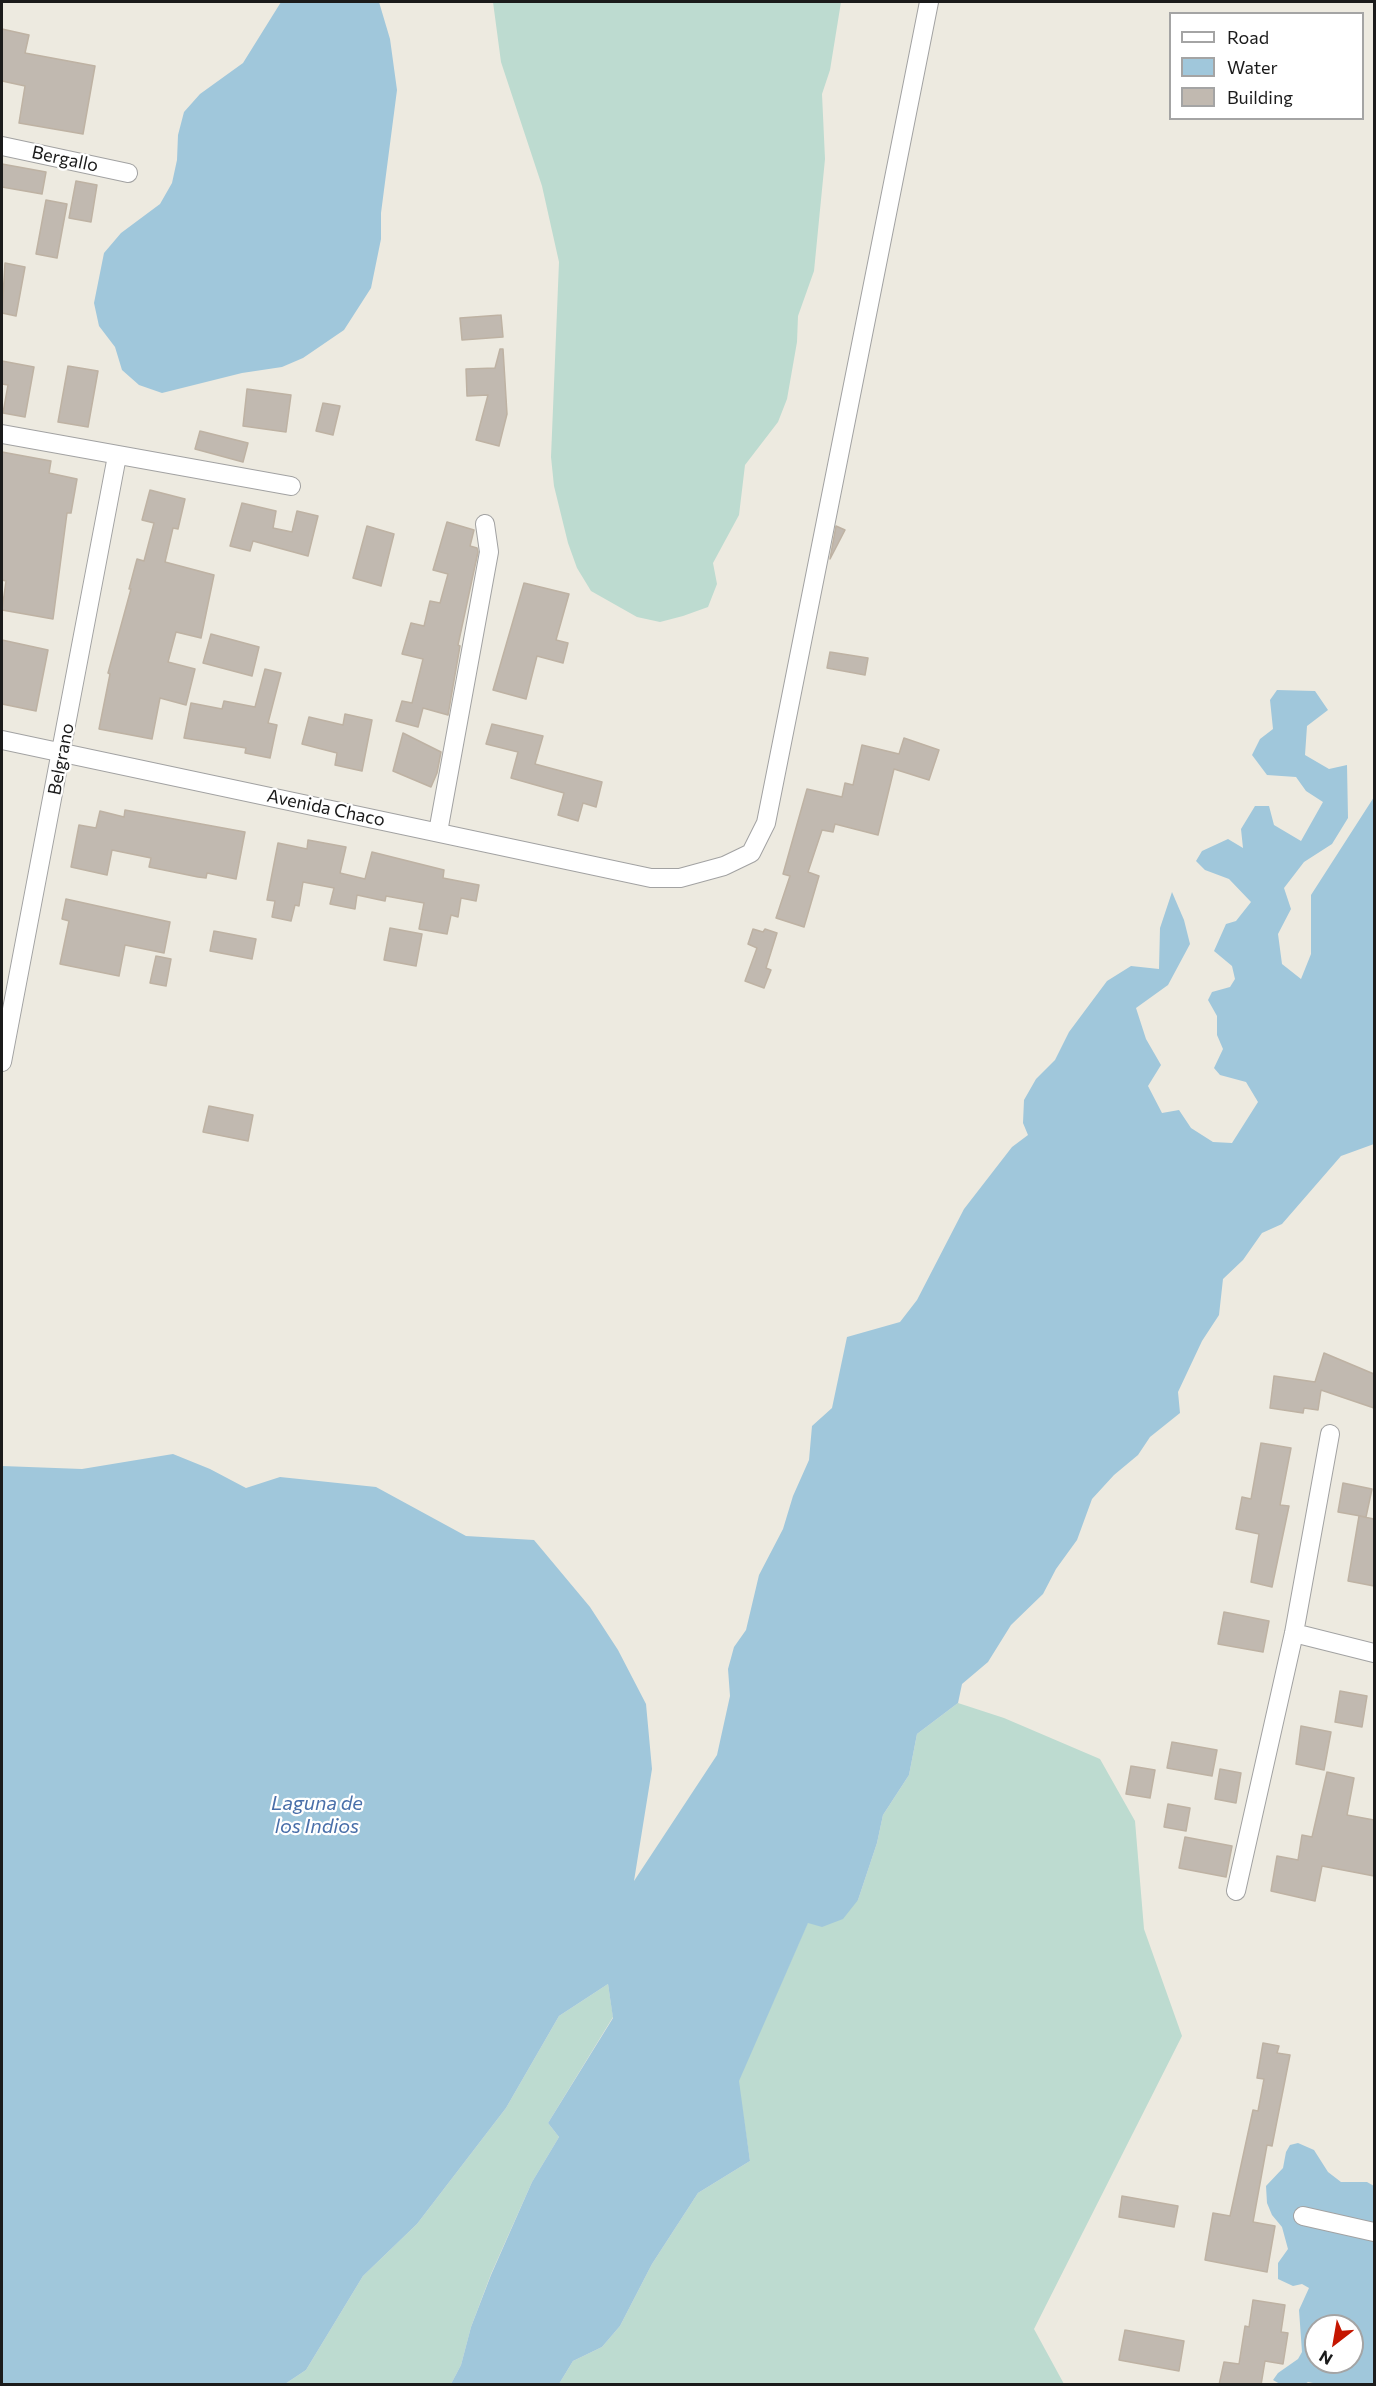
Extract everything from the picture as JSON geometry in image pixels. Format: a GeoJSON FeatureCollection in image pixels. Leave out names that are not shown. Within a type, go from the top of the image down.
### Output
{"type":"FeatureCollection","features":[{"type":"Feature","properties":{"kind":"street","name":"Avenida Chaco"},"geometry":{"type":"LineString","coordinates":[[2,740],[651,879],[680,878],[724,866],[751,853],[766,824],[929,2]]}},
{"type":"Feature","properties":{"kind":"street","name":"Bergallo"},"geometry":{"type":"LineString","coordinates":[[2,146],[128,173]]}},
{"type":"Feature","properties":{"kind":"street"},"geometry":{"type":"LineString","coordinates":[[2,434],[291,486]]}},
{"type":"Feature","properties":{"kind":"street","name":"Belgrano"},"geometry":{"type":"LineString","coordinates":[[2,1062],[63,752],[117,456]]}},
{"type":"Feature","properties":{"kind":"street"},"geometry":{"type":"LineString","coordinates":[[438,832],[489,552],[486,524]]}},
{"type":"Feature","properties":{"kind":"street"},"geometry":{"type":"LineString","coordinates":[[1236,1891],[1294,1633],[1330,1434]]}},
{"type":"Feature","properties":{"kind":"street"},"geometry":{"type":"LineString","coordinates":[[1294,1633],[1374,1653]]}},
{"type":"Feature","properties":{"kind":"street"},"geometry":{"type":"LineString","coordinates":[[1303,2216],[1374,2232]]}},
{"type":"Feature","properties":{"kind":"shaded area"},"geometry":{"type":"Polygon","coordinates":[[[493,2],[841,2],[830,70],[822,94],[825,159],[814,271],[798,316],[797,342],[787,399],[778,422],[745,465],[739,515],[713,563],[717,584],[708,607],[683,616],[660,622],[637,617],[591,591],[577,568],[568,543],[554,486],[551,457],[559,262],[542,186],[501,62],[493,2]]]}},
{"type":"Feature","properties":{"kind":"shaded area"},"geometry":{"type":"Polygon","coordinates":[[[958,1703],[1004,1718],[1100,1759],[1135,1821],[1144,1929],[1182,2036],[1034,2329],[1064,2384],[559,2384],[573,2361],[602,2347],[620,2326],[652,2264],[698,2193],[750,2161],[738,2081],[808,1922],[858,1900],[877,1843],[883,1815],[909,1775],[917,1734],[958,1703]]]}},
{"type":"Feature","properties":{"kind":"shaded area"},"geometry":{"type":"Polygon","coordinates":[[[608,1984],[613,2017],[548,2123],[559,2137],[532,2182],[491,2274],[471,2327],[461,2365],[451,2384],[285,2384],[306,2370],[363,2276],[417,2224],[506,2108],[559,2016],[608,1984]]]}},
{"type":"Feature","properties":{"kind":"water"},"geometry":{"type":"Polygon","coordinates":[[[281,2],[379,2],[390,39],[397,90],[381,213],[381,239],[371,288],[344,330],[303,358],[282,367],[242,373],[162,393],[139,385],[122,370],[115,347],[99,326],[94,303],[104,253],[121,233],[160,204],[172,183],[177,160],[178,135],[184,112],[200,94],[243,63],[281,2]]]}},
{"type":"Feature","properties":{"kind":"water","name":"Laguna de los Indios"},"geometry":{"type":"Polygon","coordinates":[[[1277,690],[1315,691],[1328,710],[1307,726],[1305,755],[1329,769],[1347,765],[1348,818],[1332,844],[1304,862],[1284,888],[1291,909],[1278,934],[1282,964],[1301,979],[1311,954],[1311,895],[1374,797],[1374,1144],[1341,1156],[1282,1224],[1262,1233],[1243,1260],[1223,1279],[1219,1315],[1202,1341],[1178,1392],[1180,1413],[1150,1437],[1138,1455],[1114,1475],[1092,1499],[1077,1540],[1056,1569],[1043,1594],[1011,1625],[988,1662],[962,1684],[958,1703],[917,1734],[909,1775],[883,1815],[877,1843],[858,1900],[843,1919],[822,1927],[808,1923],[739,2081],[750,2161],[698,2193],[652,2264],[620,2326],[602,2347],[573,2361],[559,2384],[451,2384],[461,2365],[471,2327],[491,2275],[532,2182],[559,2137],[548,2123],[613,2018],[608,1984],[559,2016],[506,2108],[417,2224],[363,2276],[306,2370],[285,2384],[2,2384],[2,1466],[82,1469],[173,1454],[210,1469],[246,1488],[280,1477],[376,1487],[466,1536],[534,1540],[590,1607],[618,1650],[646,1704],[652,1769],[634,1881],[717,1755],[730,1696],[728,1669],[734,1647],[746,1630],[759,1575],[783,1529],[793,1496],[809,1460],[812,1426],[832,1408],[847,1337],[900,1322],[917,1300],[964,1209],[1012,1147],[1028,1135],[1023,1123],[1024,1100],[1036,1079],[1055,1060],[1069,1032],[1107,981],[1131,966],[1159,969],[1160,928],[1172,892],[1184,920],[1190,944],[1168,985],[1136,1008],[1146,1039],[1161,1065],[1148,1086],[1162,1113],[1179,1110],[1191,1128],[1213,1142],[1232,1143],[1258,1102],[1246,1082],[1220,1075],[1214,1068],[1223,1049],[1217,1035],[1217,1016],[1208,1000],[1212,992],[1230,987],[1235,979],[1232,966],[1214,951],[1226,924],[1236,921],[1251,902],[1229,879],[1205,870],[1196,861],[1202,851],[1228,839],[1243,848],[1241,829],[1255,806],[1269,806],[1274,825],[1301,841],[1323,802],[1306,791],[1296,777],[1267,775],[1252,755],[1260,739],[1273,729],[1270,700],[1277,690]]]}},
{"type":"Feature","properties":{"kind":"water"},"geometry":{"type":"Polygon","coordinates":[[[1298,2143],[1314,2150],[1328,2172],[1341,2182],[1367,2182],[1374,2186],[1374,2384],[1308,2382],[1280,2384],[1273,2380],[1278,2373],[1298,2359],[1302,2352],[1299,2310],[1309,2288],[1302,2284],[1293,2286],[1278,2279],[1278,2263],[1288,2249],[1282,2227],[1272,2215],[1267,2203],[1266,2186],[1283,2168],[1290,2145],[1298,2143]]]}},
{"type":"Feature","properties":{"kind":"building"},"geometry":{"type":"Polygon","coordinates":[[[2,29],[29,35],[25,53],[95,66],[83,134],[19,123],[25,86],[2,81],[2,29]]]}},
{"type":"Feature","properties":{"kind":"building"},"geometry":{"type":"Polygon","coordinates":[[[2,164],[46,172],[42,194],[2,187],[2,164]]]}},
{"type":"Feature","properties":{"kind":"building"},"geometry":{"type":"Polygon","coordinates":[[[76,181],[97,185],[91,222],[69,218],[76,181]]]}},
{"type":"Feature","properties":{"kind":"building"},"geometry":{"type":"Polygon","coordinates":[[[46,200],[67,204],[57,258],[36,254],[46,200]]]}},
{"type":"Feature","properties":{"kind":"building"},"geometry":{"type":"Polygon","coordinates":[[[5,263],[25,267],[16,316],[2,313],[5,263]]]}},
{"type":"Feature","properties":{"kind":"building"},"geometry":{"type":"Polygon","coordinates":[[[501,315],[503,337],[462,340],[460,318],[501,315]]]}},
{"type":"Feature","properties":{"kind":"building"},"geometry":{"type":"Polygon","coordinates":[[[500,349],[503,349],[507,414],[499,446],[476,440],[488,395],[467,396],[466,369],[495,368],[500,349]]]}},
{"type":"Feature","properties":{"kind":"building"},"geometry":{"type":"Polygon","coordinates":[[[2,361],[34,367],[25,417],[3,413],[8,385],[2,384],[2,361]]]}},
{"type":"Feature","properties":{"kind":"building"},"geometry":{"type":"Polygon","coordinates":[[[68,366],[98,371],[88,427],[58,422],[68,366]]]}},
{"type":"Feature","properties":{"kind":"building"},"geometry":{"type":"Polygon","coordinates":[[[247,389],[291,395],[286,432],[243,426],[247,389]]]}},
{"type":"Feature","properties":{"kind":"building"},"geometry":{"type":"Polygon","coordinates":[[[323,403],[340,406],[333,435],[316,431],[323,403]]]}},
{"type":"Feature","properties":{"kind":"building"},"geometry":{"type":"Polygon","coordinates":[[[200,431],[248,443],[243,462],[195,449],[200,431]]]}},
{"type":"Feature","properties":{"kind":"building"},"geometry":{"type":"Polygon","coordinates":[[[2,452],[51,461],[49,473],[77,479],[71,513],[67,513],[53,619],[2,610],[6,581],[2,580],[2,452]]]}},
{"type":"Feature","properties":{"kind":"building"},"geometry":{"type":"Polygon","coordinates":[[[150,490],[185,499],[178,529],[173,528],[165,562],[214,575],[201,638],[176,632],[168,662],[195,669],[186,705],[160,698],[152,739],[99,729],[110,674],[108,673],[137,559],[144,561],[154,523],[142,520],[150,490]]]}},
{"type":"Feature","properties":{"kind":"building"},"geometry":{"type":"Polygon","coordinates":[[[242,503],[276,511],[273,528],[292,532],[297,511],[318,516],[308,556],[253,541],[250,551],[230,546],[242,503]]]}},
{"type":"Feature","properties":{"kind":"building"},"geometry":{"type":"Polygon","coordinates":[[[447,522],[474,530],[470,546],[477,548],[478,552],[458,645],[460,646],[448,715],[423,708],[418,727],[396,721],[402,701],[412,703],[423,659],[402,654],[411,623],[424,626],[430,601],[440,603],[448,574],[433,570],[447,522]]]}},
{"type":"Feature","properties":{"kind":"building"},"geometry":{"type":"Polygon","coordinates":[[[367,526],[394,534],[381,586],[353,578],[367,526]]]}},
{"type":"Feature","properties":{"kind":"building"},"geometry":{"type":"Polygon","coordinates":[[[836,526],[845,530],[830,559],[836,526]]]}},
{"type":"Feature","properties":{"kind":"building"},"geometry":{"type":"Polygon","coordinates":[[[524,583],[569,594],[556,640],[568,643],[563,663],[537,656],[526,699],[493,690],[524,583]]]}},
{"type":"Feature","properties":{"kind":"building"},"geometry":{"type":"Polygon","coordinates":[[[211,634],[259,647],[252,676],[203,663],[211,634]]]}},
{"type":"Feature","properties":{"kind":"building"},"geometry":{"type":"Polygon","coordinates":[[[2,640],[48,650],[36,711],[2,704],[2,640]]]}},
{"type":"Feature","properties":{"kind":"building"},"geometry":{"type":"Polygon","coordinates":[[[830,652],[868,658],[865,675],[827,668],[830,652]]]}},
{"type":"Feature","properties":{"kind":"building"},"geometry":{"type":"Polygon","coordinates":[[[265,669],[281,673],[268,723],[277,725],[270,758],[245,753],[246,748],[184,738],[191,703],[222,709],[224,701],[255,707],[265,669]]]}},
{"type":"Feature","properties":{"kind":"building"},"geometry":{"type":"Polygon","coordinates":[[[345,714],[372,720],[362,771],[335,765],[337,753],[302,744],[309,717],[343,725],[345,714]]]}},
{"type":"Feature","properties":{"kind":"building"},"geometry":{"type":"Polygon","coordinates":[[[492,724],[543,736],[535,764],[602,782],[596,807],[583,803],[578,821],[558,815],[564,793],[511,778],[518,752],[486,744],[492,724]]]}},
{"type":"Feature","properties":{"kind":"building"},"geometry":{"type":"Polygon","coordinates":[[[403,733],[441,752],[437,773],[431,787],[393,771],[403,733]]]}},
{"type":"Feature","properties":{"kind":"building"},"geometry":{"type":"Polygon","coordinates":[[[904,738],[939,750],[929,780],[894,769],[878,835],[835,824],[833,832],[822,830],[808,872],[819,876],[804,927],[776,918],[790,876],[783,874],[807,789],[842,797],[845,783],[853,785],[862,745],[899,754],[904,738]]]}},
{"type":"Feature","properties":{"kind":"building"},"geometry":{"type":"Polygon","coordinates":[[[125,810],[245,832],[236,879],[207,873],[206,878],[198,877],[149,867],[151,858],[112,850],[107,875],[71,867],[79,825],[96,828],[100,811],[124,817],[125,810]]]}},
{"type":"Feature","properties":{"kind":"building"},"geometry":{"type":"Polygon","coordinates":[[[308,840],[346,847],[340,873],[365,879],[372,852],[444,870],[443,878],[479,885],[476,901],[461,898],[458,917],[451,915],[447,934],[419,929],[424,903],[386,896],[385,901],[357,895],[355,909],[330,904],[334,888],[303,882],[299,906],[295,905],[291,921],[272,917],[275,901],[267,900],[278,843],[307,849],[308,840]]]}},
{"type":"Feature","properties":{"kind":"building"},"geometry":{"type":"Polygon","coordinates":[[[66,899],[170,922],[164,953],[125,945],[119,976],[60,964],[69,921],[62,919],[66,899]]]}},
{"type":"Feature","properties":{"kind":"building"},"geometry":{"type":"Polygon","coordinates":[[[390,928],[422,934],[416,966],[384,960],[390,928]]]}},
{"type":"Feature","properties":{"kind":"building"},"geometry":{"type":"Polygon","coordinates":[[[753,929],[763,932],[765,929],[777,933],[766,968],[771,970],[764,988],[745,981],[757,948],[748,944],[753,929]]]}},
{"type":"Feature","properties":{"kind":"building"},"geometry":{"type":"Polygon","coordinates":[[[214,931],[256,939],[252,959],[210,951],[214,931]]]}},
{"type":"Feature","properties":{"kind":"building"},"geometry":{"type":"Polygon","coordinates":[[[156,956],[171,959],[166,986],[150,983],[156,956]]]}},
{"type":"Feature","properties":{"kind":"building"},"geometry":{"type":"Polygon","coordinates":[[[209,1106],[253,1115],[248,1141],[203,1132],[209,1106]]]}},
{"type":"Feature","properties":{"kind":"building"},"geometry":{"type":"Polygon","coordinates":[[[1324,1353],[1374,1374],[1374,1408],[1321,1390],[1318,1410],[1304,1408],[1303,1413],[1270,1408],[1274,1376],[1315,1382],[1324,1353]]]}},
{"type":"Feature","properties":{"kind":"building"},"geometry":{"type":"Polygon","coordinates":[[[1261,1443],[1291,1448],[1280,1505],[1289,1506],[1272,1587],[1251,1582],[1259,1534],[1236,1529],[1242,1497],[1251,1499],[1261,1443]]]}},
{"type":"Feature","properties":{"kind":"building"},"geometry":{"type":"Polygon","coordinates":[[[1343,1483],[1372,1489],[1366,1517],[1338,1512],[1343,1483]]]}},
{"type":"Feature","properties":{"kind":"building"},"geometry":{"type":"Polygon","coordinates":[[[1359,1516],[1374,1519],[1374,1586],[1348,1581],[1359,1516]]]}},
{"type":"Feature","properties":{"kind":"building"},"geometry":{"type":"Polygon","coordinates":[[[1224,1612],[1269,1621],[1263,1652],[1218,1644],[1224,1612]]]}},
{"type":"Feature","properties":{"kind":"building"},"geometry":{"type":"Polygon","coordinates":[[[1340,1691],[1367,1696],[1362,1727],[1335,1722],[1340,1691]]]}},
{"type":"Feature","properties":{"kind":"building"},"geometry":{"type":"Polygon","coordinates":[[[1301,1726],[1331,1732],[1324,1770],[1296,1764],[1301,1726]]]}},
{"type":"Feature","properties":{"kind":"building"},"geometry":{"type":"Polygon","coordinates":[[[1172,1742],[1217,1750],[1212,1776],[1167,1768],[1172,1742]]]}},
{"type":"Feature","properties":{"kind":"building"},"geometry":{"type":"Polygon","coordinates":[[[1131,1766],[1155,1770],[1150,1798],[1126,1794],[1131,1766]]]}},
{"type":"Feature","properties":{"kind":"building"},"geometry":{"type":"Polygon","coordinates":[[[1220,1769],[1241,1773],[1236,1803],[1215,1799],[1220,1769]]]}},
{"type":"Feature","properties":{"kind":"building"},"geometry":{"type":"Polygon","coordinates":[[[1327,1772],[1354,1778],[1347,1815],[1374,1820],[1374,1876],[1322,1866],[1315,1901],[1271,1891],[1277,1856],[1298,1860],[1302,1835],[1312,1837],[1327,1772]]]}},
{"type":"Feature","properties":{"kind":"building"},"geometry":{"type":"Polygon","coordinates":[[[1168,1804],[1190,1808],[1186,1831],[1164,1827],[1168,1804]]]}},
{"type":"Feature","properties":{"kind":"building"},"geometry":{"type":"Polygon","coordinates":[[[1185,1837],[1232,1846],[1226,1877],[1179,1868],[1185,1837]]]}},
{"type":"Feature","properties":{"kind":"building"},"geometry":{"type":"Polygon","coordinates":[[[1263,2043],[1279,2046],[1277,2053],[1290,2055],[1272,2146],[1267,2145],[1253,2222],[1275,2226],[1267,2272],[1205,2260],[1213,2213],[1230,2216],[1253,2110],[1258,2111],[1264,2079],[1257,2078],[1263,2043]]]}},
{"type":"Feature","properties":{"kind":"building"},"geometry":{"type":"Polygon","coordinates":[[[1122,2196],[1178,2206],[1174,2227],[1119,2217],[1122,2196]]]}},
{"type":"Feature","properties":{"kind":"building"},"geometry":{"type":"Polygon","coordinates":[[[1253,2300],[1285,2305],[1281,2332],[1288,2333],[1283,2364],[1265,2361],[1261,2385],[1219,2385],[1224,2362],[1239,2364],[1245,2326],[1249,2327],[1253,2300]]]}},
{"type":"Feature","properties":{"kind":"building"},"geometry":{"type":"Polygon","coordinates":[[[1125,2330],[1184,2341],[1179,2371],[1119,2360],[1125,2330]]]}}]}
